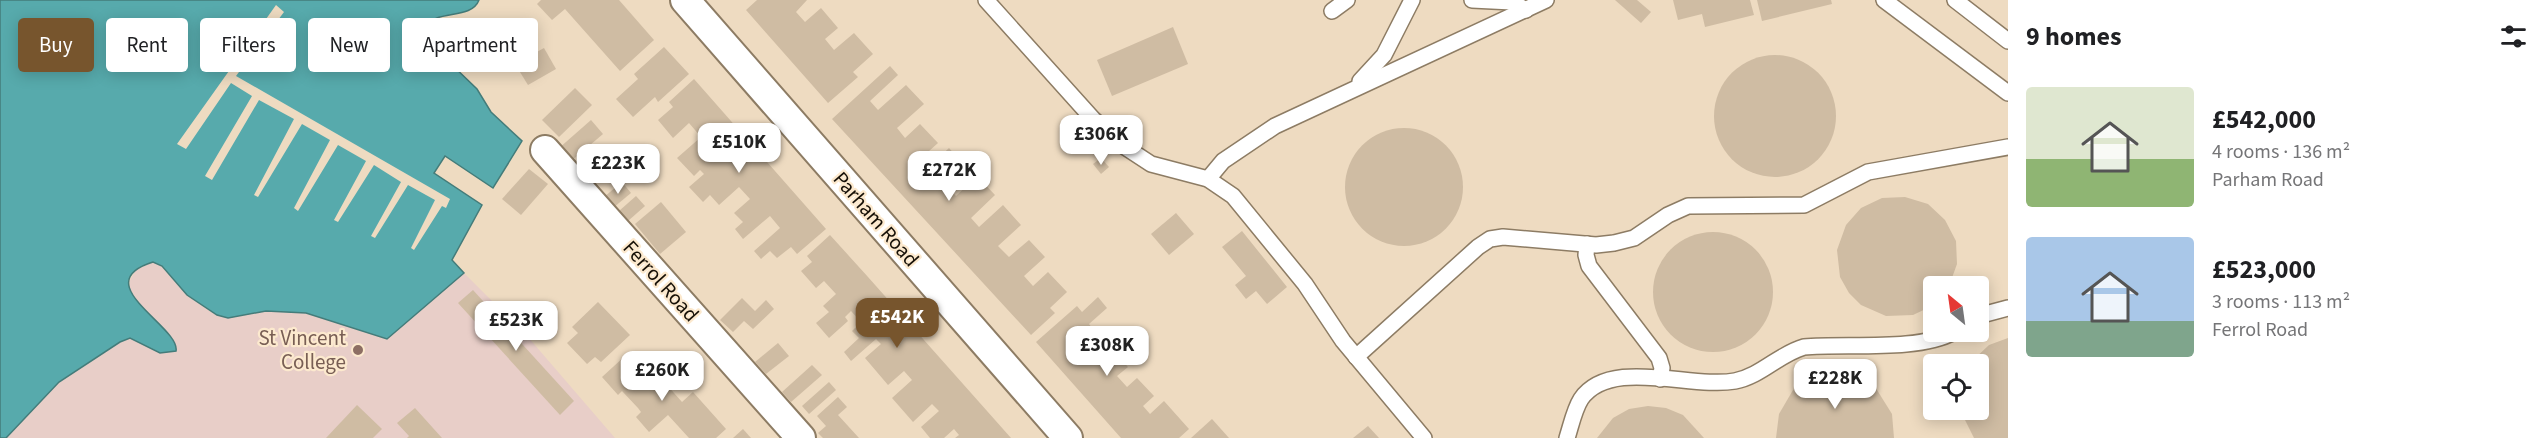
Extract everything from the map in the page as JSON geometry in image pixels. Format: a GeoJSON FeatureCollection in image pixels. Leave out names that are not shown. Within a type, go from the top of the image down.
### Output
{"type":"FeatureCollection","features":[{"type":"Feature","properties":{"kind":"street","name":"Parham Road"},"geometry":{"type":"LineString","coordinates":[[685,0],[1068,438]]}},
{"type":"Feature","properties":{"kind":"street","name":"Ferrol Road"},"geometry":{"type":"LineString","coordinates":[[545,150],[801,438]]}},
{"type":"Feature","properties":{"kind":"lane"},"geometry":{"type":"LineString","coordinates":[[986,0],[1114,139],[1151,164],[1208,179],[1226,190],[1305,284],[1356,357],[1424,438]]}},
{"type":"Feature","properties":{"kind":"lane"},"geometry":{"type":"LineString","coordinates":[[1332,11],[1347,0]]}},
{"type":"Feature","properties":{"kind":"lane"},"geometry":{"type":"LineString","coordinates":[[1345,92],[1366,77],[1380,61],[1412,0]]}},
{"type":"Feature","properties":{"kind":"lane"},"geometry":{"type":"LineString","coordinates":[[1472,0],[1512,2],[1526,10]]}},
{"type":"Feature","properties":{"kind":"lane"},"geometry":{"type":"LineString","coordinates":[[1208,179],[1223,161],[1253,139],[1345,92],[1546,0]]}},
{"type":"Feature","properties":{"kind":"lane"},"geometry":{"type":"LineString","coordinates":[[1884,0],[2008,93]]}},
{"type":"Feature","properties":{"kind":"lane"},"geometry":{"type":"LineString","coordinates":[[1955,0],[2008,41]]}},
{"type":"Feature","properties":{"kind":"lane"},"geometry":{"type":"LineString","coordinates":[[1356,357],[1478,247],[1490,239],[1503,237],[1606,245],[1634,238],[1668,215],[1688,206],[1804,205],[1868,172],[2008,147]]}},
{"type":"Feature","properties":{"kind":"lane"},"geometry":{"type":"LineString","coordinates":[[1587,244],[1586,255],[1589,266],[1659,358],[1662,368],[1660,379]]}},
{"type":"Feature","properties":{"kind":"lane"},"geometry":{"type":"LineString","coordinates":[[1989,313],[2008,308]]}},
{"type":"Feature","properties":{"kind":"lane"},"geometry":{"type":"LineString","coordinates":[[1567,438],[1581,400],[1598,384],[1627,378],[1726,383],[1750,376],[1790,352],[1804,347],[1923,341]]}},
{"type":"Feature","properties":{"kind":"shaded area","name":"St Vincent College"},"geometry":{"type":"Polygon","coordinates":[[[153,262],[161,266],[187,295],[211,312],[228,318],[266,311],[306,313],[387,339],[464,273],[528,337],[615,438],[6,438],[43,396],[76,368],[130,338],[170,337],[140,306],[130,289],[130,280],[136,270],[153,262]]]}},
{"type":"Feature","properties":{"kind":"water"},"geometry":{"type":"Polygon","coordinates":[[[0,0],[479,0],[475,6],[461,13],[437,18],[402,18],[402,72],[459,72],[477,89],[491,112],[522,141],[493,188],[445,156],[434,173],[482,205],[452,260],[464,273],[387,339],[306,313],[266,311],[228,318],[217,315],[187,295],[162,266],[153,262],[135,271],[129,281],[132,293],[174,341],[176,351],[160,353],[130,338],[120,342],[59,382],[6,438],[0,438],[0,0]]]}},
{"type":"Feature","properties":{"kind":"pier"},"geometry":{"type":"Polygon","coordinates":[[[276,5],[284,12],[280,18],[267,18],[276,5]]]}},
{"type":"Feature","properties":{"kind":"pier"},"geometry":{"type":"Polygon","coordinates":[[[228,72],[239,72],[236,76],[450,199],[446,208],[442,206],[414,250],[411,248],[435,200],[408,185],[375,238],[371,236],[401,182],[374,165],[338,222],[334,220],[366,161],[338,145],[298,211],[294,208],[330,140],[302,124],[258,197],[254,195],[294,119],[259,100],[212,180],[205,176],[252,96],[231,83],[186,149],[177,144],[228,72]]]}},
{"type":"Feature","properties":{"kind":"building"},"geometry":{"type":"Polygon","coordinates":[[[541,0],[619,0],[654,40],[620,71],[565,9],[552,20],[537,4],[541,0]]]}},
{"type":"Feature","properties":{"kind":"building"},"geometry":{"type":"Polygon","coordinates":[[[757,0],[807,0],[796,12],[805,22],[821,8],[838,28],[825,39],[834,50],[854,33],[873,54],[853,72],[858,77],[828,103],[746,10],[757,0]]]}},
{"type":"Feature","properties":{"kind":"building"},"geometry":{"type":"Polygon","coordinates":[[[1615,0],[1637,0],[1651,12],[1641,23],[1615,0]]]}},
{"type":"Feature","properties":{"kind":"building"},"geometry":{"type":"Polygon","coordinates":[[[1673,0],[1750,0],[1754,15],[1705,27],[1702,14],[1678,20],[1673,0]]]}},
{"type":"Feature","properties":{"kind":"building"},"geometry":{"type":"Polygon","coordinates":[[[1757,0],[1831,0],[1832,4],[1762,21],[1757,0]]]}},
{"type":"Feature","properties":{"kind":"building"},"geometry":{"type":"Polygon","coordinates":[[[1173,27],[1188,64],[1112,96],[1097,60],[1173,27]]]}},
{"type":"Feature","properties":{"kind":"building"},"geometry":{"type":"Polygon","coordinates":[[[664,47],[689,74],[658,102],[655,97],[633,117],[616,99],[638,79],[634,74],[664,47]]]}},
{"type":"Feature","properties":{"kind":"building"},"geometry":{"type":"Polygon","coordinates":[[[544,48],[556,69],[528,85],[520,72],[538,72],[538,51],[544,48]]]}},
{"type":"Feature","properties":{"kind":"building"},"geometry":{"type":"Polygon","coordinates":[[[1775,55],[1798,60],[1818,73],[1831,93],[1836,116],[1831,139],[1818,159],[1798,172],[1775,177],[1752,172],[1732,159],[1719,139],[1714,116],[1719,93],[1732,73],[1752,60],[1775,55]]]}},
{"type":"Feature","properties":{"kind":"building"},"geometry":{"type":"Polygon","coordinates":[[[890,66],[898,75],[870,101],[878,110],[906,85],[924,104],[897,128],[905,138],[920,124],[938,143],[919,160],[927,169],[949,148],[958,158],[951,165],[960,175],[947,186],[956,196],[977,176],[995,195],[971,218],[979,227],[1003,205],[1021,225],[998,246],[1009,257],[1029,240],[1045,257],[1024,276],[1033,286],[1048,272],[1067,292],[1050,308],[1055,313],[1031,335],[832,119],[890,66]]]}},
{"type":"Feature","properties":{"kind":"building"},"geometry":{"type":"Polygon","coordinates":[[[694,79],[826,229],[797,254],[791,247],[777,258],[770,251],[761,259],[754,251],[780,228],[770,216],[743,239],[735,229],[743,222],[734,213],[750,199],[739,187],[719,205],[710,195],[703,202],[689,187],[704,174],[700,170],[694,176],[677,158],[701,137],[689,123],[673,138],[658,120],[673,107],[669,102],[694,79]]]}},
{"type":"Feature","properties":{"kind":"building"},"geometry":{"type":"Polygon","coordinates":[[[575,88],[592,105],[559,137],[542,120],[575,88]]]}},
{"type":"Feature","properties":{"kind":"building"},"geometry":{"type":"Polygon","coordinates":[[[591,120],[603,134],[570,162],[558,149],[591,120]]]}},
{"type":"Feature","properties":{"kind":"building"},"geometry":{"type":"Polygon","coordinates":[[[1404,128],[1427,132],[1446,145],[1459,164],[1463,187],[1459,210],[1446,229],[1427,242],[1404,246],[1381,242],[1362,229],[1349,210],[1345,187],[1349,164],[1362,145],[1381,132],[1404,128]]]}},
{"type":"Feature","properties":{"kind":"building"},"geometry":{"type":"Polygon","coordinates":[[[594,150],[607,165],[587,181],[575,167],[594,150]]]}},
{"type":"Feature","properties":{"kind":"building"},"geometry":{"type":"Polygon","coordinates":[[[1101,158],[1109,167],[1101,174],[1093,164],[1101,158]]]}},
{"type":"Feature","properties":{"kind":"building"},"geometry":{"type":"Polygon","coordinates":[[[529,169],[548,184],[521,215],[502,199],[529,169]]]}},
{"type":"Feature","properties":{"kind":"building"},"geometry":{"type":"Polygon","coordinates":[[[622,182],[631,193],[613,208],[604,197],[622,182]]]}},
{"type":"Feature","properties":{"kind":"building"},"geometry":{"type":"Polygon","coordinates":[[[636,196],[645,206],[628,221],[619,211],[636,196]]]}},
{"type":"Feature","properties":{"kind":"building"},"geometry":{"type":"Polygon","coordinates":[[[1905,197],[1928,204],[1945,220],[1956,241],[1957,264],[1953,276],[1923,276],[1923,310],[1913,315],[1886,316],[1861,305],[1849,293],[1840,277],[1837,250],[1846,225],[1861,208],[1882,198],[1905,197]]]}},
{"type":"Feature","properties":{"kind":"building"},"geometry":{"type":"Polygon","coordinates":[[[661,202],[686,232],[660,254],[635,224],[661,202]]]}},
{"type":"Feature","properties":{"kind":"building"},"geometry":{"type":"Polygon","coordinates":[[[1176,213],[1194,234],[1169,255],[1151,234],[1176,213]]]}},
{"type":"Feature","properties":{"kind":"building"},"geometry":{"type":"Polygon","coordinates":[[[1242,231],[1287,287],[1267,304],[1256,291],[1246,299],[1235,285],[1246,276],[1222,247],[1242,231]]]}},
{"type":"Feature","properties":{"kind":"building"},"geometry":{"type":"Polygon","coordinates":[[[1713,232],[1736,237],[1755,250],[1768,269],[1773,292],[1768,315],[1755,334],[1736,347],[1713,352],[1690,347],[1671,334],[1658,315],[1653,292],[1658,269],[1671,250],[1690,237],[1713,232]]]}},
{"type":"Feature","properties":{"kind":"building"},"geometry":{"type":"Polygon","coordinates":[[[830,235],[1011,438],[955,438],[959,435],[954,429],[944,438],[930,438],[921,427],[939,411],[932,404],[913,422],[892,398],[912,380],[904,371],[888,385],[865,358],[881,344],[876,339],[851,361],[844,352],[859,338],[852,331],[861,322],[851,311],[845,317],[848,321],[829,338],[816,323],[829,312],[823,306],[836,294],[824,281],[816,288],[801,271],[812,262],[807,256],[830,235]]]}},
{"type":"Feature","properties":{"kind":"building"},"geometry":{"type":"Polygon","coordinates":[[[473,290],[574,401],[560,415],[458,303],[473,290]]]}},
{"type":"Feature","properties":{"kind":"building"},"geometry":{"type":"Polygon","coordinates":[[[1098,297],[1107,308],[1089,324],[1096,333],[1088,341],[1093,348],[1114,329],[1129,346],[1118,356],[1128,367],[1117,376],[1127,387],[1137,378],[1154,396],[1143,406],[1150,414],[1164,401],[1189,429],[1179,438],[1121,438],[1036,342],[1077,306],[1082,312],[1098,297]]]}},
{"type":"Feature","properties":{"kind":"building"},"geometry":{"type":"Polygon","coordinates":[[[742,298],[755,311],[766,300],[774,309],[753,329],[744,321],[733,332],[720,320],[742,298]]]}},
{"type":"Feature","properties":{"kind":"building"},"geometry":{"type":"Polygon","coordinates":[[[598,302],[630,335],[601,362],[595,357],[587,364],[567,343],[578,333],[572,327],[598,302]]]}},
{"type":"Feature","properties":{"kind":"building"},"geometry":{"type":"Polygon","coordinates":[[[2008,338],[2008,438],[1974,438],[1965,420],[1989,420],[1989,354],[1980,354],[1989,345],[2008,338]]]}},
{"type":"Feature","properties":{"kind":"building"},"geometry":{"type":"Polygon","coordinates":[[[778,343],[789,356],[766,374],[755,362],[778,343]]]}},
{"type":"Feature","properties":{"kind":"building"},"geometry":{"type":"Polygon","coordinates":[[[625,356],[641,374],[650,366],[682,402],[693,392],[726,429],[716,438],[689,438],[668,415],[649,432],[636,417],[641,412],[638,408],[622,391],[618,395],[602,377],[625,356]]]}},
{"type":"Feature","properties":{"kind":"building"},"geometry":{"type":"Polygon","coordinates":[[[812,365],[822,375],[791,402],[782,392],[812,365]]]}},
{"type":"Feature","properties":{"kind":"building"},"geometry":{"type":"Polygon","coordinates":[[[1835,373],[1862,379],[1877,390],[1892,414],[1894,438],[1776,438],[1779,414],[1793,390],[1808,379],[1835,373]]]}},
{"type":"Feature","properties":{"kind":"building"},"geometry":{"type":"Polygon","coordinates":[[[829,382],[836,390],[809,414],[802,406],[829,382]]]}},
{"type":"Feature","properties":{"kind":"building"},"geometry":{"type":"Polygon","coordinates":[[[838,397],[847,407],[838,415],[859,438],[823,438],[818,433],[826,426],[817,416],[838,397]]]}},
{"type":"Feature","properties":{"kind":"building"},"geometry":{"type":"Polygon","coordinates":[[[357,405],[382,429],[373,438],[326,438],[357,405]]]}},
{"type":"Feature","properties":{"kind":"building"},"geometry":{"type":"Polygon","coordinates":[[[1648,406],[1666,408],[1683,415],[1704,438],[1597,438],[1613,418],[1629,409],[1648,406]]]}},
{"type":"Feature","properties":{"kind":"building"},"geometry":{"type":"Polygon","coordinates":[[[415,408],[442,438],[407,438],[409,436],[397,423],[415,408]]]}},
{"type":"Feature","properties":{"kind":"building"},"geometry":{"type":"Polygon","coordinates":[[[1212,419],[1229,438],[1191,438],[1212,419]]]}},
{"type":"Feature","properties":{"kind":"building"},"geometry":{"type":"Polygon","coordinates":[[[1368,426],[1379,438],[1353,438],[1368,426]]]}},
{"type":"Feature","properties":{"kind":"building"},"geometry":{"type":"Polygon","coordinates":[[[743,429],[751,438],[733,438],[743,429]]]}},
{"type":"Feature","properties":{"kind":"place","name":"St Vincent College"},"geometry":{"type":"Point","coordinates":[358,350]}}]}
